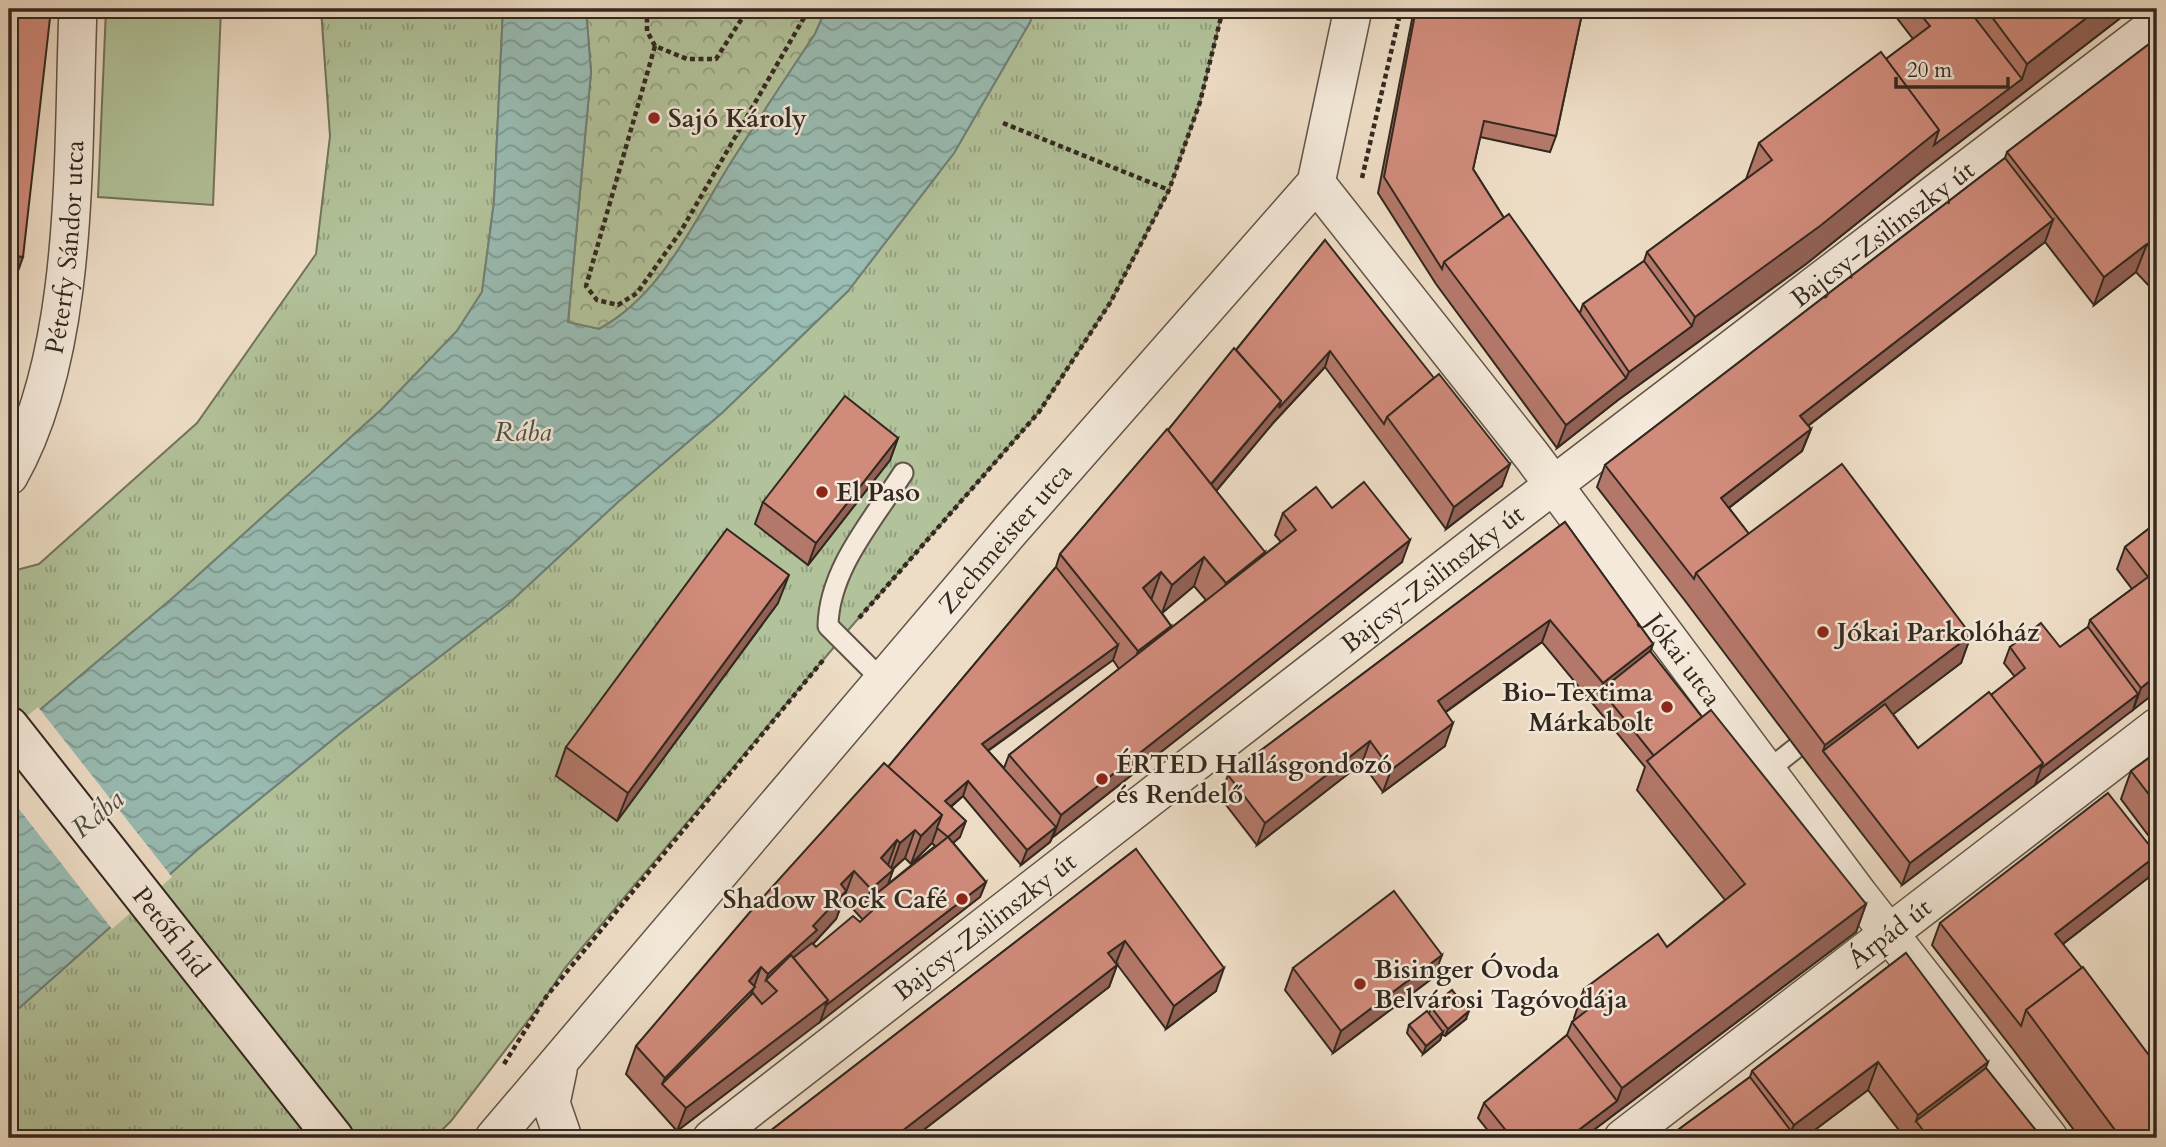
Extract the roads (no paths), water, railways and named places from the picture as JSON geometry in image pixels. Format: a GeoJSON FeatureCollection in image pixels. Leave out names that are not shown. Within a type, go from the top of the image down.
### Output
{"type":"FeatureCollection","features":[{"type":"Feature","properties":{"kind":"street","name":"Péterfy Sándor utca"},"geometry":{"type":"LineString","coordinates":[[9,476],[25,448],[53,353],[66,272],[78,9]]}},
{"type":"Feature","properties":{"kind":"street","name":"Zechmeister utca"},"geometry":{"type":"LineString","coordinates":[[494,1138],[883,681],[1316,183],[1353,9]]}},
{"type":"Feature","properties":{"kind":"street","name":"Bajcsy-Zsilinszky út"},"geometry":{"type":"LineString","coordinates":[[712,1138],[1553,484],[2157,24]]}},
{"type":"Feature","properties":{"kind":"street","name":"Jókai utca"},"geometry":{"type":"LineString","coordinates":[[1316,183],[1553,484],[1889,933],[2049,1138]]}},
{"type":"Feature","properties":{"kind":"street","name":"Petőfi híd"},"geometry":{"type":"LineString","coordinates":[[9,726],[334,1138]]}},
{"type":"Feature","properties":{"kind":"street","name":"Árpád út"},"geometry":{"type":"LineString","coordinates":[[1623,1138],[2157,727]]}},
{"type":"Feature","properties":{"kind":"street","name":"Zechmeister utca"},"geometry":{"type":"LineString","coordinates":[[521,1138],[558,1070],[582,1033]]}},
{"type":"Feature","properties":{"kind":"street"},"geometry":{"type":"LineString","coordinates":[[558,1070],[551,1103],[563,1138]]}},
{"type":"Feature","properties":{"kind":"lane"},"geometry":{"type":"LineString","coordinates":[[883,681],[840,641],[828,626],[828,603],[841,571],[903,473]]}},
{"type":"Feature","properties":{"kind":"lane"},"geometry":{"type":"LineString","coordinates":[[1767,771],[1796,748]]}},
{"type":"Feature","properties":{"kind":"water","name":"Rába"},"geometry":{"type":"Polygon","coordinates":[[[503,9],[586,9],[591,72],[568,322],[599,329],[621,315],[641,297],[674,256],[815,34],[826,9],[1034,9],[1030,22],[954,153],[848,291],[723,412],[619,501],[507,605],[343,731],[197,850],[9,1017],[9,736],[175,596],[382,409],[457,331],[482,292],[494,202],[503,9]]]}},
{"type":"Feature","properties":{"kind":"place","name":"Sajó Károly"},"geometry":{"type":"Point","coordinates":[654,118]}},
{"type":"Feature","properties":{"kind":"place","name":"El Paso"},"geometry":{"type":"Point","coordinates":[822,492]}},
{"type":"Feature","properties":{"kind":"place","name":"Jókai Parkolóház"},"geometry":{"type":"Point","coordinates":[1823,632]}},
{"type":"Feature","properties":{"kind":"place","name":"Bio-Textima Márkabolt"},"geometry":{"type":"Point","coordinates":[1667,707]}},
{"type":"Feature","properties":{"kind":"place","name":"ÉRTED Hallásgondozó és Rendelő"},"geometry":{"type":"Point","coordinates":[1102,779]}},
{"type":"Feature","properties":{"kind":"place","name":"Shadow Rock Café"},"geometry":{"type":"Point","coordinates":[962,899]}},
{"type":"Feature","properties":{"kind":"place","name":"Bisinger Óvoda Belvárosi Tagóvodája"},"geometry":{"type":"Point","coordinates":[1360,984]}}]}
